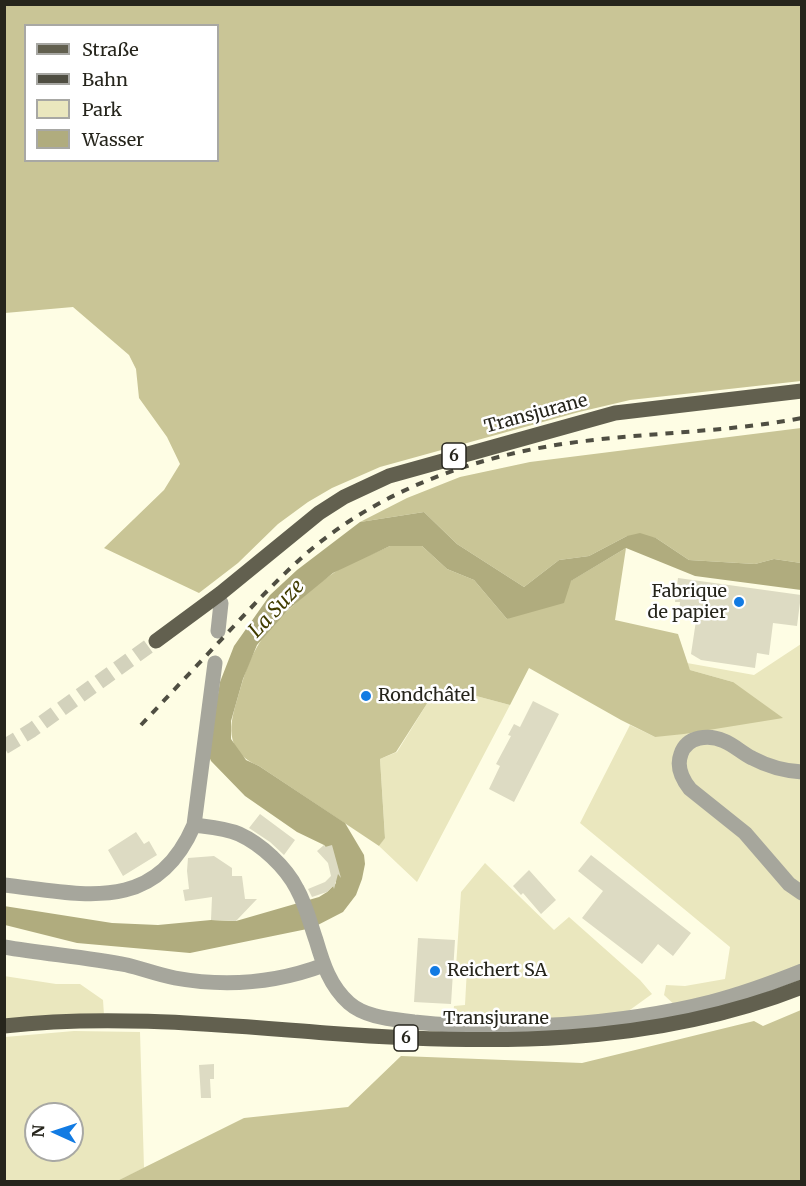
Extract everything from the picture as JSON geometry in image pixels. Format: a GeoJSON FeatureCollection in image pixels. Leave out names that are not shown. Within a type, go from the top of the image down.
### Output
{"type":"FeatureCollection","features":[{"type":"Feature","properties":{"kind":"main road","name":"Transjurane"},"geometry":{"type":"LineString","coordinates":[[156,641],[221,593],[319,513],[344,497],[389,476],[615,413],[801,391]]}},
{"type":"Feature","properties":{"kind":"main road","name":"Transjurane"},"geometry":{"type":"LineString","coordinates":[[4,1026],[50,1022],[153,1022],[467,1040],[569,1038],[666,1025],[774,998],[801,987]]}},
{"type":"Feature","properties":{"kind":"street"},"geometry":{"type":"LineString","coordinates":[[218,631],[221,603]]}},
{"type":"Feature","properties":{"kind":"street"},"geometry":{"type":"LineString","coordinates":[[4,885],[89,894],[112,893],[134,889],[159,875],[170,864],[188,841],[194,825],[215,663]]}},
{"type":"Feature","properties":{"kind":"street"},"geometry":{"type":"LineString","coordinates":[[801,772],[772,767],[723,740],[710,737],[697,738],[686,745],[680,755],[679,768],[683,780],[690,789],[745,833],[789,884],[801,893]]}},
{"type":"Feature","properties":{"kind":"street"},"geometry":{"type":"LineString","coordinates":[[194,825],[239,834],[254,843],[285,872],[297,887],[324,965],[336,990],[351,1005],[386,1018],[475,1025],[577,1023],[663,1011],[728,997],[801,971]]}},
{"type":"Feature","properties":{"kind":"street"},"geometry":{"type":"LineString","coordinates":[[4,947],[127,965],[175,978],[215,983],[247,983],[289,976],[324,965]]}},
{"type":"Feature","properties":{"kind":"green space"},"geometry":{"type":"Polygon","coordinates":[[[801,644],[801,972],[680,1010],[664,995],[666,985],[685,986],[725,979],[730,947],[580,823],[630,725],[655,737],[733,682],[690,670],[687,663],[754,675],[801,644]]]}},
{"type":"Feature","properties":{"kind":"green space"},"geometry":{"type":"Polygon","coordinates":[[[465,693],[510,705],[417,882],[379,846],[385,837],[380,759],[397,752],[428,702],[465,693]]]}},
{"type":"Feature","properties":{"kind":"green space"},"geometry":{"type":"Polygon","coordinates":[[[485,863],[554,930],[569,917],[640,980],[652,994],[616,1020],[452,1027],[454,1006],[465,1005],[467,968],[456,967],[461,892],[485,863]]]}},
{"type":"Feature","properties":{"kind":"green space"},"geometry":{"type":"Polygon","coordinates":[[[4,976],[56,984],[80,984],[103,1000],[104,1015],[5,1019],[4,976]]]}},
{"type":"Feature","properties":{"kind":"green space"},"geometry":{"type":"Polygon","coordinates":[[[74,1031],[140,1032],[144,1168],[117,1181],[5,1181],[5,1037],[74,1031]]]}},
{"type":"Feature","properties":{"kind":"shaded area"},"geometry":{"type":"Polygon","coordinates":[[[4,5],[801,5],[801,381],[630,400],[380,467],[332,488],[308,502],[278,524],[238,563],[199,593],[104,548],[164,490],[180,464],[167,437],[139,398],[136,369],[129,355],[73,307],[5,313],[4,5]]]}},
{"type":"Feature","properties":{"kind":"shaded area"},"geometry":{"type":"Polygon","coordinates":[[[801,428],[801,563],[774,559],[755,564],[689,560],[656,538],[627,536],[589,556],[559,560],[524,587],[457,544],[424,512],[360,522],[407,498],[460,477],[530,462],[801,428]]]}},
{"type":"Feature","properties":{"kind":"shaded area"},"geometry":{"type":"Polygon","coordinates":[[[390,546],[422,546],[447,569],[474,580],[507,619],[626,548],[615,620],[678,634],[690,670],[733,682],[783,718],[655,737],[529,668],[510,705],[465,693],[428,702],[396,752],[380,759],[385,838],[379,846],[242,756],[234,743],[231,726],[250,661],[271,628],[302,597],[332,574],[390,546]]]}},
{"type":"Feature","properties":{"kind":"shaded area"},"geometry":{"type":"Polygon","coordinates":[[[801,1010],[801,1181],[117,1181],[244,1118],[348,1107],[401,1056],[582,1063],[754,1021],[763,1026],[801,1010]]]}},
{"type":"Feature","properties":{"kind":"water","name":"La Suze"},"geometry":{"type":"Polygon","coordinates":[[[424,512],[457,544],[524,587],[559,560],[589,556],[627,536],[640,533],[656,538],[689,560],[755,564],[774,559],[801,563],[801,590],[695,576],[626,548],[571,581],[564,603],[507,619],[474,580],[447,569],[422,546],[390,546],[333,573],[289,609],[257,645],[243,679],[231,721],[231,739],[246,760],[259,766],[345,823],[364,855],[362,879],[356,895],[343,912],[312,928],[190,953],[77,943],[5,925],[4,906],[112,923],[158,925],[211,920],[236,921],[319,897],[327,892],[336,883],[335,858],[324,845],[297,832],[245,796],[211,761],[208,754],[220,682],[234,646],[270,595],[297,570],[360,522],[424,512]]]}},
{"type":"Feature","properties":{"kind":"building"},"geometry":{"type":"Polygon","coordinates":[[[678,578],[801,595],[797,626],[773,623],[769,655],[757,653],[755,668],[701,660],[691,654],[697,614],[679,612],[680,602],[675,602],[678,578]]]}},
{"type":"Feature","properties":{"kind":"building"},"geometry":{"type":"Polygon","coordinates":[[[533,701],[559,714],[514,802],[489,789],[500,766],[496,764],[511,736],[508,735],[514,724],[520,727],[533,701]]]}},
{"type":"Feature","properties":{"kind":"building"},"geometry":{"type":"Polygon","coordinates":[[[260,814],[295,840],[284,855],[249,828],[260,814]]]}},
{"type":"Feature","properties":{"kind":"building"},"geometry":{"type":"Polygon","coordinates":[[[136,832],[144,844],[149,841],[157,855],[123,876],[108,850],[136,832]]]}},
{"type":"Feature","properties":{"kind":"building"},"geometry":{"type":"Polygon","coordinates":[[[324,845],[325,847],[332,845],[341,878],[338,874],[334,889],[333,886],[327,892],[312,897],[308,889],[325,882],[331,876],[328,863],[317,851],[324,845]]]}},
{"type":"Feature","properties":{"kind":"building"},"geometry":{"type":"Polygon","coordinates":[[[591,855],[691,933],[673,956],[658,944],[642,964],[582,918],[603,891],[578,871],[591,855]]]}},
{"type":"Feature","properties":{"kind":"building"},"geometry":{"type":"Polygon","coordinates":[[[214,856],[232,868],[232,876],[242,876],[245,899],[257,899],[236,921],[211,920],[212,897],[185,901],[183,890],[189,889],[188,858],[214,856]]]}},
{"type":"Feature","properties":{"kind":"building"},"geometry":{"type":"Polygon","coordinates":[[[529,870],[556,900],[541,914],[523,893],[521,895],[513,886],[529,870]]]}},
{"type":"Feature","properties":{"kind":"building","name":"Reichert SA"},"geometry":{"type":"Polygon","coordinates":[[[418,938],[455,940],[451,1004],[414,1002],[418,938]]]}},
{"type":"Feature","properties":{"kind":"building"},"geometry":{"type":"Polygon","coordinates":[[[214,1064],[214,1079],[210,1079],[211,1098],[201,1098],[199,1065],[214,1064]]]}},
{"type":"Feature","properties":{"kind":"tunnel"},"geometry":{"type":"LineString","coordinates":[[4,747],[32,730],[156,641]]}},
{"type":"Feature","properties":{"kind":"railway"},"geometry":{"type":"LineString","coordinates":[[141,725],[261,597],[308,552],[334,531],[391,497],[453,471],[517,452],[581,441],[739,427],[802,418]]}},
{"type":"Feature","properties":{"kind":"place","name":"Fabrique de papier"},"geometry":{"type":"Point","coordinates":[739,602]}},
{"type":"Feature","properties":{"kind":"place","name":"Rondchâtel"},"geometry":{"type":"Point","coordinates":[366,696]}},
{"type":"Feature","properties":{"kind":"place","name":"Reichert SA"},"geometry":{"type":"Point","coordinates":[435,971]}}]}
